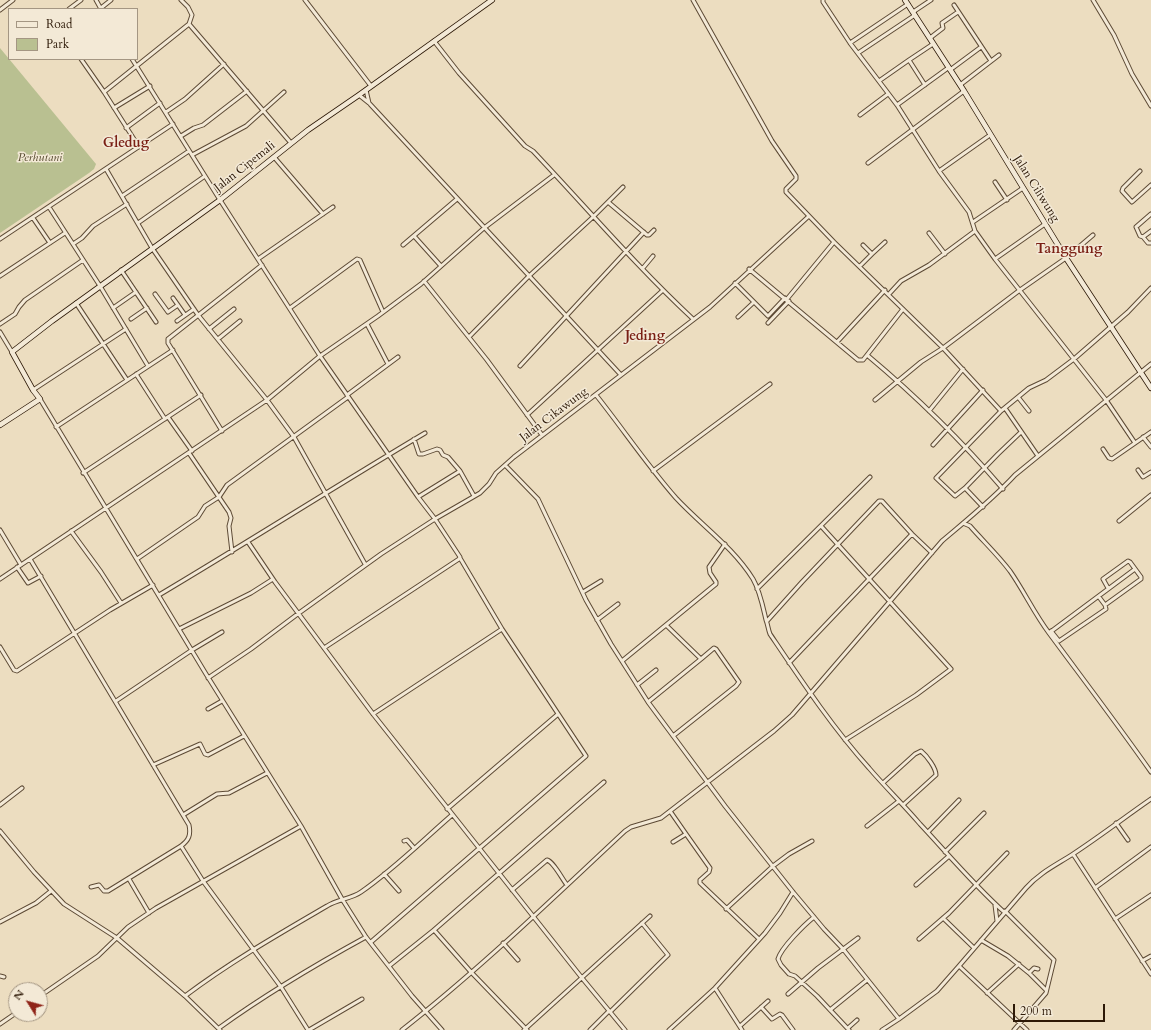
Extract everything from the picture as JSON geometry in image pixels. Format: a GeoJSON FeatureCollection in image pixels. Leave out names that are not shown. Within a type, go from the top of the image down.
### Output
{"type":"FeatureCollection","features":[{"type":"Feature","properties":{"kind":"main road","name":"Jalan Cipemali"},"geometry":{"type":"LineString","coordinates":[[12,352],[121,270],[220,200],[308,130],[492,0]]}},
{"type":"Feature","properties":{"kind":"main road","name":"Jalan Ciliwung"},"geometry":{"type":"LineString","coordinates":[[907,2],[960,84],[1066,258],[1151,388]]}},
{"type":"Feature","properties":{"kind":"main road"},"geometry":{"type":"LineString","coordinates":[[0,425],[40,399],[33,390],[12,352]]}},
{"type":"Feature","properties":{"kind":"street"},"geometry":{"type":"LineString","coordinates":[[0,10],[13,0]]}},
{"type":"Feature","properties":{"kind":"street"},"geometry":{"type":"LineString","coordinates":[[70,8],[81,0]]}},
{"type":"Feature","properties":{"kind":"street"},"geometry":{"type":"LineString","coordinates":[[102,8],[111,0]]}},
{"type":"Feature","properties":{"kind":"street"},"geometry":{"type":"LineString","coordinates":[[104,92],[189,24],[192,15],[188,7],[181,0]]}},
{"type":"Feature","properties":{"kind":"street"},"geometry":{"type":"LineString","coordinates":[[305,0],[371,86]]}},
{"type":"Feature","properties":{"kind":"street"},"geometry":{"type":"LineString","coordinates":[[693,0],[769,135],[796,176],[796,179],[786,189],[786,192],[834,242],[943,348],[1001,411]]}},
{"type":"Feature","properties":{"kind":"street"},"geometry":{"type":"LineString","coordinates":[[823,0],[850,43],[897,105],[938,171],[969,212],[975,231],[1106,400],[1135,443]]}},
{"type":"Feature","properties":{"kind":"street"},"geometry":{"type":"LineString","coordinates":[[858,53],[914,14],[931,0]]}},
{"type":"Feature","properties":{"kind":"street"},"geometry":{"type":"LineString","coordinates":[[1093,0],[1114,35],[1132,74],[1151,106]]}},
{"type":"Feature","properties":{"kind":"street"},"geometry":{"type":"LineString","coordinates":[[850,43],[907,2]]}},
{"type":"Feature","properties":{"kind":"street"},"geometry":{"type":"LineString","coordinates":[[954,5],[991,61]]}},
{"type":"Feature","properties":{"kind":"street"},"geometry":{"type":"LineString","coordinates":[[930,38],[943,28],[942,23],[958,12]]}},
{"type":"Feature","properties":{"kind":"street"},"geometry":{"type":"LineString","coordinates":[[189,24],[291,143]]}},
{"type":"Feature","properties":{"kind":"street"},"geometry":{"type":"LineString","coordinates":[[434,41],[459,73],[525,146],[533,151],[593,217],[643,268],[662,291],[693,319]]}},
{"type":"Feature","properties":{"kind":"street"},"geometry":{"type":"LineString","coordinates":[[879,82],[934,44]]}},
{"type":"Feature","properties":{"kind":"street"},"geometry":{"type":"LineString","coordinates":[[897,105],[981,47]]}},
{"type":"Feature","properties":{"kind":"street"},"geometry":{"type":"LineString","coordinates":[[960,84],[999,55]]}},
{"type":"Feature","properties":{"kind":"street"},"geometry":{"type":"LineString","coordinates":[[82,60],[139,147]]}},
{"type":"Feature","properties":{"kind":"street"},"geometry":{"type":"LineString","coordinates":[[133,60],[320,356],[388,455],[435,519],[459,556],[502,629],[557,715],[586,756],[371,942]]}},
{"type":"Feature","properties":{"kind":"street"},"geometry":{"type":"LineString","coordinates":[[909,60],[925,85]]}},
{"type":"Feature","properties":{"kind":"street"},"geometry":{"type":"LineString","coordinates":[[166,112],[185,99],[224,64]]}},
{"type":"Feature","properties":{"kind":"street"},"geometry":{"type":"LineString","coordinates":[[114,108],[150,86]]}},
{"type":"Feature","properties":{"kind":"street"},"geometry":{"type":"LineString","coordinates":[[366,90],[369,103]]}},
{"type":"Feature","properties":{"kind":"street"},"geometry":{"type":"LineString","coordinates":[[868,163],[964,91]]}},
{"type":"Feature","properties":{"kind":"street"},"geometry":{"type":"LineString","coordinates":[[181,136],[194,128],[203,125],[247,92]]}},
{"type":"Feature","properties":{"kind":"street"},"geometry":{"type":"LineString","coordinates":[[192,155],[246,126],[284,92]]}},
{"type":"Feature","properties":{"kind":"street"},"geometry":{"type":"LineString","coordinates":[[860,115],[888,94]]}},
{"type":"Feature","properties":{"kind":"street"},"geometry":{"type":"LineString","coordinates":[[359,95],[369,103],[621,375]]}},
{"type":"Feature","properties":{"kind":"street"},"geometry":{"type":"LineString","coordinates":[[126,128],[160,103]]}},
{"type":"Feature","properties":{"kind":"street"},"geometry":{"type":"LineString","coordinates":[[0,239],[173,124]]}},
{"type":"Feature","properties":{"kind":"street"},"geometry":{"type":"LineString","coordinates":[[938,171],[990,135]]}},
{"type":"Feature","properties":{"kind":"street"},"geometry":{"type":"LineString","coordinates":[[122,196],[189,150]]}},
{"type":"Feature","properties":{"kind":"street"},"geometry":{"type":"LineString","coordinates":[[274,157],[323,214]]}},
{"type":"Feature","properties":{"kind":"street"},"geometry":{"type":"LineString","coordinates":[[106,169],[152,248],[198,315],[267,400],[294,437],[366,564]]}},
{"type":"Feature","properties":{"kind":"street"},"geometry":{"type":"LineString","coordinates":[[1140,171],[1122,190],[1132,202],[1151,185]]}},
{"type":"Feature","properties":{"kind":"street"},"geometry":{"type":"LineString","coordinates":[[0,579],[267,400],[320,356],[367,324],[424,281],[484,228],[554,175]]}},
{"type":"Feature","properties":{"kind":"street"},"geometry":{"type":"LineString","coordinates":[[138,223],[205,176]]}},
{"type":"Feature","properties":{"kind":"street"},"geometry":{"type":"LineString","coordinates":[[995,182],[1007,200]]}},
{"type":"Feature","properties":{"kind":"street"},"geometry":{"type":"LineString","coordinates":[[469,337],[529,276],[623,187]]}},
{"type":"Feature","properties":{"kind":"street"},"geometry":{"type":"LineString","coordinates":[[973,222],[1023,188]]}},
{"type":"Feature","properties":{"kind":"street"},"geometry":{"type":"LineString","coordinates":[[403,245],[457,199]]}},
{"type":"Feature","properties":{"kind":"street"},"geometry":{"type":"LineString","coordinates":[[608,202],[648,236],[654,230]]}},
{"type":"Feature","properties":{"kind":"street"},"geometry":{"type":"LineString","coordinates":[[73,244],[82,238],[93,226],[127,204]]}},
{"type":"Feature","properties":{"kind":"street"},"geometry":{"type":"LineString","coordinates":[[48,207],[100,286],[148,366]]}},
{"type":"Feature","properties":{"kind":"street"},"geometry":{"type":"LineString","coordinates":[[258,259],[333,207]]}},
{"type":"Feature","properties":{"kind":"street"},"geometry":{"type":"LineString","coordinates":[[1151,214],[1136,227],[1140,236],[1143,237],[1148,243],[1151,243]]}},
{"type":"Feature","properties":{"kind":"street","name":"Jalan Cikawung"},"geometry":{"type":"LineString","coordinates":[[208,678],[251,649],[366,564],[483,490],[505,465],[542,435],[710,306],[809,216]]}},
{"type":"Feature","properties":{"kind":"street"},"geometry":{"type":"LineString","coordinates":[[33,218],[50,243]]}},
{"type":"Feature","properties":{"kind":"street"},"geometry":{"type":"LineString","coordinates":[[995,258],[1045,224]]}},
{"type":"Feature","properties":{"kind":"street"},"geometry":{"type":"LineString","coordinates":[[1143,237],[1151,230]]}},
{"type":"Feature","properties":{"kind":"street"},"geometry":{"type":"LineString","coordinates":[[889,294],[901,281],[919,272],[975,231]]}},
{"type":"Feature","properties":{"kind":"street"},"geometry":{"type":"LineString","coordinates":[[520,366],[567,317],[644,232]]}},
{"type":"Feature","properties":{"kind":"street"},"geometry":{"type":"LineString","coordinates":[[0,276],[65,233]]}},
{"type":"Feature","properties":{"kind":"street"},"geometry":{"type":"LineString","coordinates":[[929,233],[945,254]]}},
{"type":"Feature","properties":{"kind":"street"},"geometry":{"type":"LineString","coordinates":[[875,400],[921,362],[943,348],[1020,290],[1066,258],[1093,235]]}},
{"type":"Feature","properties":{"kind":"street"},"geometry":{"type":"LineString","coordinates":[[414,236],[441,266]]}},
{"type":"Feature","properties":{"kind":"street"},"geometry":{"type":"LineString","coordinates":[[768,323],[834,242]]}},
{"type":"Feature","properties":{"kind":"street"},"geometry":{"type":"LineString","coordinates":[[860,266],[885,242]]}},
{"type":"Feature","properties":{"kind":"street"},"geometry":{"type":"LineString","coordinates":[[863,245],[872,254]]}},
{"type":"Feature","properties":{"kind":"street"},"geometry":{"type":"LineString","coordinates":[[643,268],[653,256]]}},
{"type":"Feature","properties":{"kind":"street"},"geometry":{"type":"LineString","coordinates":[[290,308],[357,259],[360,260],[383,312]]}},
{"type":"Feature","properties":{"kind":"street"},"geometry":{"type":"LineString","coordinates":[[0,324],[15,314],[25,300],[83,260]]}},
{"type":"Feature","properties":{"kind":"street"},"geometry":{"type":"LineString","coordinates":[[222,431],[168,343],[168,338],[262,266]]}},
{"type":"Feature","properties":{"kind":"street"},"geometry":{"type":"LineString","coordinates":[[749,269],[858,360],[863,360],[903,309]]}},
{"type":"Feature","properties":{"kind":"street"},"geometry":{"type":"LineString","coordinates":[[121,270],[156,322]]}},
{"type":"Feature","properties":{"kind":"street"},"geometry":{"type":"LineString","coordinates":[[424,281],[469,337],[542,435]]}},
{"type":"Feature","properties":{"kind":"street"},"geometry":{"type":"LineString","coordinates":[[734,283],[768,316],[787,300]]}},
{"type":"Feature","properties":{"kind":"street"},"geometry":{"type":"LineString","coordinates":[[1021,432],[956,496],[936,478],[1001,411],[1029,388],[1046,380],[1074,359],[1111,328],[1151,288]]}},
{"type":"Feature","properties":{"kind":"street"},"geometry":{"type":"LineString","coordinates":[[837,342],[885,290]]}},
{"type":"Feature","properties":{"kind":"street"},"geometry":{"type":"LineString","coordinates":[[527,415],[662,291]]}},
{"type":"Feature","properties":{"kind":"street"},"geometry":{"type":"LineString","coordinates":[[113,308],[136,292]]}},
{"type":"Feature","properties":{"kind":"street"},"geometry":{"type":"LineString","coordinates":[[155,294],[168,312],[178,305]]}},
{"type":"Feature","properties":{"kind":"street"},"geometry":{"type":"LineString","coordinates":[[173,298],[185,315]]}},
{"type":"Feature","properties":{"kind":"street"},"geometry":{"type":"LineString","coordinates":[[76,303],[127,380]]}},
{"type":"Feature","properties":{"kind":"street"},"geometry":{"type":"LineString","coordinates":[[738,317],[753,303]]}},
{"type":"Feature","properties":{"kind":"street"},"geometry":{"type":"LineString","coordinates":[[131,319],[147,308]]}},
{"type":"Feature","properties":{"kind":"street"},"geometry":{"type":"LineString","coordinates":[[177,321],[194,309]]}},
{"type":"Feature","properties":{"kind":"street"},"geometry":{"type":"LineString","coordinates":[[209,329],[234,309]]}},
{"type":"Feature","properties":{"kind":"street"},"geometry":{"type":"LineString","coordinates":[[218,339],[240,321]]}},
{"type":"Feature","properties":{"kind":"street"},"geometry":{"type":"LineString","coordinates":[[367,324],[388,364]]}},
{"type":"Feature","properties":{"kind":"street"},"geometry":{"type":"LineString","coordinates":[[33,390],[126,329]]}},
{"type":"Feature","properties":{"kind":"street"},"geometry":{"type":"LineString","coordinates":[[0,332],[12,352]]}},
{"type":"Feature","properties":{"kind":"street"},"geometry":{"type":"LineString","coordinates":[[56,427],[173,350]]}},
{"type":"Feature","properties":{"kind":"street"},"geometry":{"type":"LineString","coordinates":[[867,355],[898,381],[948,428],[1003,489]]}},
{"type":"Feature","properties":{"kind":"street"},"geometry":{"type":"LineString","coordinates":[[137,559],[198,517],[205,506],[219,497],[227,485],[294,437],[398,357]]}},
{"type":"Feature","properties":{"kind":"street"},"geometry":{"type":"LineString","coordinates":[[402,1030],[426,1011],[534,916],[625,831],[631,827],[658,820],[774,731],[792,715],[942,541],[971,518],[1003,489],[1015,475],[1151,364]]}},
{"type":"Feature","properties":{"kind":"street"},"geometry":{"type":"LineString","coordinates":[[929,411],[963,369]]}},
{"type":"Feature","properties":{"kind":"street"},"geometry":{"type":"LineString","coordinates":[[136,374],[190,452],[230,515],[229,526],[232,552]]}},
{"type":"Feature","properties":{"kind":"street"},"geometry":{"type":"LineString","coordinates":[[653,471],[770,384]]}},
{"type":"Feature","properties":{"kind":"street"},"geometry":{"type":"LineString","coordinates":[[933,445],[982,390]]}},
{"type":"Feature","properties":{"kind":"street"},"geometry":{"type":"LineString","coordinates":[[84,473],[201,395]]}},
{"type":"Feature","properties":{"kind":"street"},"geometry":{"type":"LineString","coordinates":[[596,395],[653,471],[696,519],[725,544],[752,577],[770,634],[789,663],[845,740],[976,886],[1054,958],[1046,990],[1014,1030]]}},
{"type":"Feature","properties":{"kind":"street"},"geometry":{"type":"LineString","coordinates":[[1018,397],[1029,411]]}},
{"type":"Feature","properties":{"kind":"street"},"geometry":{"type":"LineString","coordinates":[[40,399],[222,701],[301,826],[342,899],[366,937],[412,996],[442,1030]]}},
{"type":"Feature","properties":{"kind":"street"},"geometry":{"type":"LineString","coordinates":[[1005,408],[1038,456]]}},
{"type":"Feature","properties":{"kind":"street"},"geometry":{"type":"LineString","coordinates":[[1103,449],[1111,459],[1151,432]]}},
{"type":"Feature","properties":{"kind":"street"},"geometry":{"type":"LineString","coordinates":[[159,595],[232,552],[425,433]]}},
{"type":"Feature","properties":{"kind":"street"},"geometry":{"type":"LineString","coordinates":[[1143,437],[1151,447]]}},
{"type":"Feature","properties":{"kind":"street"},"geometry":{"type":"LineString","coordinates":[[414,439],[419,454],[438,449],[443,455],[448,457],[460,471],[474,496]]}},
{"type":"Feature","properties":{"kind":"street"},"geometry":{"type":"LineString","coordinates":[[505,465],[538,499],[598,620],[622,662],[648,702],[707,782],[793,892],[843,949],[899,1019]]}},
{"type":"Feature","properties":{"kind":"street"},"geometry":{"type":"LineString","coordinates":[[1138,470],[1143,477],[1151,472]]}},
{"type":"Feature","properties":{"kind":"street"},"geometry":{"type":"LineString","coordinates":[[418,497],[460,471]]}},
{"type":"Feature","properties":{"kind":"street"},"geometry":{"type":"LineString","coordinates":[[757,589],[870,477]]}},
{"type":"Feature","properties":{"kind":"street"},"geometry":{"type":"LineString","coordinates":[[965,488],[983,507]]}},
{"type":"Feature","properties":{"kind":"street"},"geometry":{"type":"LineString","coordinates":[[1118,521],[1151,495]]}},
{"type":"Feature","properties":{"kind":"street"},"geometry":{"type":"LineString","coordinates":[[767,621],[880,500],[932,553]]}},
{"type":"Feature","properties":{"kind":"street"},"geometry":{"type":"LineString","coordinates":[[970,526],[971,518]]}},
{"type":"Feature","properties":{"kind":"street"},"geometry":{"type":"LineString","coordinates":[[963,523],[970,526],[1010,571],[1094,696],[1119,727],[1151,772]]}},
{"type":"Feature","properties":{"kind":"street"},"geometry":{"type":"LineString","coordinates":[[822,526],[870,580],[891,601],[950,667],[951,670],[921,692],[845,740]]}},
{"type":"Feature","properties":{"kind":"street"},"geometry":{"type":"LineString","coordinates":[[0,530],[28,583],[41,576]]}},
{"type":"Feature","properties":{"kind":"street"},"geometry":{"type":"LineString","coordinates":[[71,531],[101,572],[121,603]]}},
{"type":"Feature","properties":{"kind":"street"},"geometry":{"type":"LineString","coordinates":[[789,663],[870,580],[912,534]]}},
{"type":"Feature","properties":{"kind":"street"},"geometry":{"type":"LineString","coordinates":[[248,542],[373,714],[478,848],[625,1030]]}},
{"type":"Feature","properties":{"kind":"street"},"geometry":{"type":"LineString","coordinates":[[622,662],[716,584],[710,573],[709,567],[725,544]]}},
{"type":"Feature","properties":{"kind":"street"},"geometry":{"type":"LineString","coordinates":[[324,648],[460,558]]}},
{"type":"Feature","properties":{"kind":"street"},"geometry":{"type":"LineString","coordinates":[[30,559],[189,825],[190,831],[186,842],[129,879],[107,892],[96,884],[91,887]]}},
{"type":"Feature","properties":{"kind":"street"},"geometry":{"type":"LineString","coordinates":[[1106,604],[1141,579],[1141,577],[1128,561],[1103,579],[1108,588]]}},
{"type":"Feature","properties":{"kind":"street"},"geometry":{"type":"LineString","coordinates":[[1050,632],[1101,596],[1108,588],[1135,569]]}},
{"type":"Feature","properties":{"kind":"street"},"geometry":{"type":"LineString","coordinates":[[179,629],[251,593],[273,578]]}},
{"type":"Feature","properties":{"kind":"street"},"geometry":{"type":"LineString","coordinates":[[583,592],[601,581]]}},
{"type":"Feature","properties":{"kind":"street"},"geometry":{"type":"LineString","coordinates":[[0,647],[16,671],[74,632],[152,585]]}},
{"type":"Feature","properties":{"kind":"street"},"geometry":{"type":"LineString","coordinates":[[1050,632],[1057,640],[1060,640],[1106,609],[1106,604],[1101,596]]}},
{"type":"Feature","properties":{"kind":"street"},"geometry":{"type":"LineString","coordinates":[[598,620],[618,604]]}},
{"type":"Feature","properties":{"kind":"street"},"geometry":{"type":"LineString","coordinates":[[667,626],[701,659]]}},
{"type":"Feature","properties":{"kind":"street"},"geometry":{"type":"LineString","coordinates":[[373,714],[502,629]]}},
{"type":"Feature","properties":{"kind":"street"},"geometry":{"type":"LineString","coordinates":[[116,702],[192,650],[222,632]]}},
{"type":"Feature","properties":{"kind":"street"},"geometry":{"type":"LineString","coordinates":[[648,702],[714,648],[716,649],[739,682],[673,736]]}},
{"type":"Feature","properties":{"kind":"street"},"geometry":{"type":"LineString","coordinates":[[637,685],[656,670]]}},
{"type":"Feature","properties":{"kind":"street"},"geometry":{"type":"LineString","coordinates":[[208,709],[222,701]]}},
{"type":"Feature","properties":{"kind":"street"},"geometry":{"type":"LineString","coordinates":[[447,809],[557,715]]}},
{"type":"Feature","properties":{"kind":"street"},"geometry":{"type":"LineString","coordinates":[[153,765],[200,744],[205,754],[208,755],[244,736]]}},
{"type":"Feature","properties":{"kind":"street"},"geometry":{"type":"LineString","coordinates":[[883,783],[915,754],[921,751],[925,755],[936,771],[936,775],[903,805]]}},
{"type":"Feature","properties":{"kind":"street"},"geometry":{"type":"LineString","coordinates":[[183,815],[217,794],[229,793],[267,773]]}},
{"type":"Feature","properties":{"kind":"street"},"geometry":{"type":"LineString","coordinates":[[389,966],[434,930],[604,782]]}},
{"type":"Feature","properties":{"kind":"street"},"geometry":{"type":"LineString","coordinates":[[0,805],[22,788]]}},
{"type":"Feature","properties":{"kind":"street"},"geometry":{"type":"LineString","coordinates":[[882,1030],[937,991],[1031,882],[1047,869],[1073,854],[1151,799]]}},
{"type":"Feature","properties":{"kind":"street"},"geometry":{"type":"LineString","coordinates":[[928,832],[959,800]]}},
{"type":"Feature","properties":{"kind":"street"},"geometry":{"type":"LineString","coordinates":[[867,826],[899,801]]}},
{"type":"Feature","properties":{"kind":"street"},"geometry":{"type":"LineString","coordinates":[[670,811],[710,868],[709,872],[699,882],[759,939]]}},
{"type":"Feature","properties":{"kind":"street"},"geometry":{"type":"LineString","coordinates":[[945,852],[984,813]]}},
{"type":"Feature","properties":{"kind":"street"},"geometry":{"type":"LineString","coordinates":[[186,996],[207,980],[331,903],[360,892],[384,874],[452,815]]}},
{"type":"Feature","properties":{"kind":"street"},"geometry":{"type":"LineString","coordinates":[[1116,823],[1128,840]]}},
{"type":"Feature","properties":{"kind":"street"},"geometry":{"type":"LineString","coordinates":[[48,990],[98,956],[128,927],[148,913],[301,826]]}},
{"type":"Feature","properties":{"kind":"street"},"geometry":{"type":"LineString","coordinates":[[0,831],[51,892],[75,912],[117,938],[186,996],[218,1029],[240,1013],[318,963],[366,937]]}},
{"type":"Feature","properties":{"kind":"street"},"geometry":{"type":"LineString","coordinates":[[673,842],[686,834]]}},
{"type":"Feature","properties":{"kind":"street"},"geometry":{"type":"LineString","coordinates":[[404,841],[408,840],[414,848]]}},
{"type":"Feature","properties":{"kind":"street"},"geometry":{"type":"LineString","coordinates":[[726,909],[788,854],[812,841]]}},
{"type":"Feature","properties":{"kind":"street"},"geometry":{"type":"LineString","coordinates":[[181,846],[203,881],[281,987],[309,1030],[362,999]]}},
{"type":"Feature","properties":{"kind":"street"},"geometry":{"type":"LineString","coordinates":[[1095,888],[1151,847]]}},
{"type":"Feature","properties":{"kind":"street"},"geometry":{"type":"LineString","coordinates":[[919,940],[976,886],[1007,853]]}},
{"type":"Feature","properties":{"kind":"street"},"geometry":{"type":"LineString","coordinates":[[1073,854],[1151,974]]}},
{"type":"Feature","properties":{"kind":"street"},"geometry":{"type":"LineString","coordinates":[[916,885],[948,856]]}},
{"type":"Feature","properties":{"kind":"street"},"geometry":{"type":"LineString","coordinates":[[512,890],[548,860],[553,863],[559,875],[567,885]]}},
{"type":"Feature","properties":{"kind":"street"},"geometry":{"type":"LineString","coordinates":[[384,874],[399,890]]}},
{"type":"Feature","properties":{"kind":"street"},"geometry":{"type":"LineString","coordinates":[[129,879],[148,913]]}},
{"type":"Feature","properties":{"kind":"street"},"geometry":{"type":"LineString","coordinates":[[0,922],[24,910],[51,892]]}},
{"type":"Feature","properties":{"kind":"street"},"geometry":{"type":"LineString","coordinates":[[669,1030],[715,988],[759,939],[780,913],[793,892]]}},
{"type":"Feature","properties":{"kind":"street"},"geometry":{"type":"LineString","coordinates":[[1115,919],[1151,895]]}},
{"type":"Feature","properties":{"kind":"street"},"geometry":{"type":"LineString","coordinates":[[995,904],[997,921]]}},
{"type":"Feature","properties":{"kind":"street"},"geometry":{"type":"LineString","coordinates":[[434,930],[471,972],[526,1029],[650,916]]}},
{"type":"Feature","properties":{"kind":"street"},"geometry":{"type":"LineString","coordinates":[[814,917],[782,950],[778,958],[781,965],[789,974],[795,976],[848,1029],[857,1020]]}},
{"type":"Feature","properties":{"kind":"street"},"geometry":{"type":"LineString","coordinates":[[943,918],[974,948]]}},
{"type":"Feature","properties":{"kind":"street"},"geometry":{"type":"LineString","coordinates":[[590,1030],[631,993],[668,954],[642,923]]}},
{"type":"Feature","properties":{"kind":"street"},"geometry":{"type":"LineString","coordinates":[[788,994],[818,968],[858,938]]}},
{"type":"Feature","properties":{"kind":"street"},"geometry":{"type":"LineString","coordinates":[[981,940],[1019,964],[1046,990]]}},
{"type":"Feature","properties":{"kind":"street"},"geometry":{"type":"LineString","coordinates":[[503,943],[518,960]]}},
{"type":"Feature","properties":{"kind":"street"},"geometry":{"type":"LineString","coordinates":[[1142,961],[1151,956]]}},
{"type":"Feature","properties":{"kind":"street"},"geometry":{"type":"LineString","coordinates":[[987,993],[1019,964]]}},
{"type":"Feature","properties":{"kind":"street"},"geometry":{"type":"LineString","coordinates":[[959,966],[1027,1030]]}},
{"type":"Feature","properties":{"kind":"street"},"geometry":{"type":"LineString","coordinates":[[1029,973],[1034,968],[1038,969]]}},
{"type":"Feature","properties":{"kind":"street"},"geometry":{"type":"LineString","coordinates":[[0,976],[4,977]]}},
{"type":"Feature","properties":{"kind":"street"},"geometry":{"type":"LineString","coordinates":[[830,1010],[867,980]]}},
{"type":"Feature","properties":{"kind":"street"},"geometry":{"type":"LineString","coordinates":[[715,988],[739,1028],[768,1001]]}},
{"type":"Feature","properties":{"kind":"street"},"geometry":{"type":"LineString","coordinates":[[762,1007],[772,1020],[780,1014],[782,1015],[793,1030]]}},
{"type":"Feature","properties":{"kind":"green space","name":"Perhutani"},"geometry":{"type":"Polygon","coordinates":[[[0,48],[8,58],[8,60],[10,60],[96,164],[94,169],[89,173],[0,233],[0,48]]]}},
{"type":"Feature","properties":{"kind":"district","name":"Gledug"},"geometry":{"type":"Point","coordinates":[126,144]}},
{"type":"Feature","properties":{"kind":"district","name":"Tanggung"},"geometry":{"type":"Point","coordinates":[1069,250]}},
{"type":"Feature","properties":{"kind":"district","name":"Jeding"},"geometry":{"type":"Point","coordinates":[645,337]}}]}
